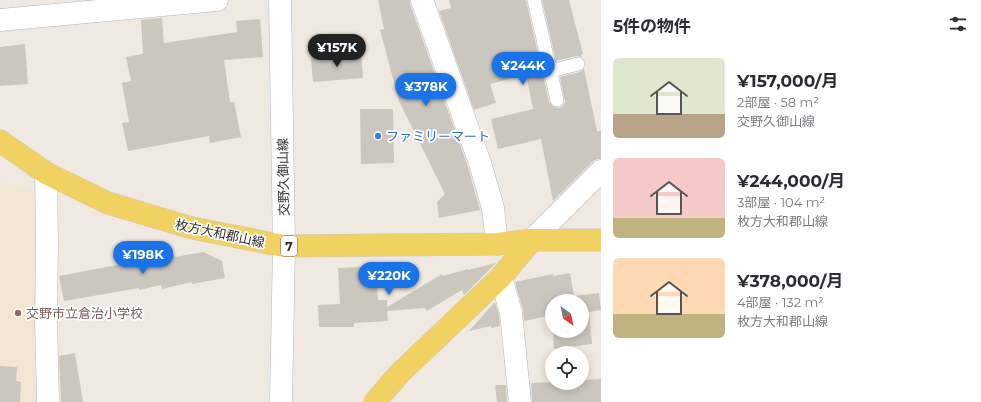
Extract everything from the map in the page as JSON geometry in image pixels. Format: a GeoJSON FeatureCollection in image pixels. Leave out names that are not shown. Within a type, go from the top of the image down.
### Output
{"type":"FeatureCollection","features":[{"type":"Feature","properties":{"kind":"main road","name":"枚方大和郡山線"},"geometry":{"type":"LineString","coordinates":[[0,141],[46,173],[108,203],[192,228],[284,246],[496,244],[532,240],[601,240]]}},
{"type":"Feature","properties":{"kind":"main road"},"geometry":{"type":"LineString","coordinates":[[375,402],[399,374],[502,277],[532,240]]}},
{"type":"Feature","properties":{"kind":"street"},"geometry":{"type":"LineString","coordinates":[[0,20],[217,0]]}},
{"type":"Feature","properties":{"kind":"street","name":"交野久御山線"},"geometry":{"type":"LineString","coordinates":[[280,0],[284,246],[281,402]]}},
{"type":"Feature","properties":{"kind":"street"},"geometry":{"type":"LineString","coordinates":[[422,0],[480,164],[493,208],[496,244]]}},
{"type":"Feature","properties":{"kind":"street"},"geometry":{"type":"LineString","coordinates":[[532,240],[601,171]]}},
{"type":"Feature","properties":{"kind":"street"},"geometry":{"type":"LineString","coordinates":[[46,173],[46,319],[48,402]]}},
{"type":"Feature","properties":{"kind":"street"},"geometry":{"type":"LineString","coordinates":[[502,277],[511,313],[520,402]]}},
{"type":"Feature","properties":{"kind":"lane"},"geometry":{"type":"LineString","coordinates":[[534,0],[557,100]]}},
{"type":"Feature","properties":{"kind":"lane"},"geometry":{"type":"LineString","coordinates":[[551,71],[578,64]]}},
{"type":"Feature","properties":{"kind":"shaded area","name":"交野市立倉治小学校"},"geometry":{"type":"Polygon","coordinates":[[[0,183],[18,185],[40,198],[33,361],[41,402],[0,402],[0,183]]]}},
{"type":"Feature","properties":{"kind":"building"},"geometry":{"type":"Polygon","coordinates":[[[378,0],[410,0],[410,4],[468,167],[480,210],[439,218],[437,202],[445,194],[399,101],[380,30],[384,29],[378,0]]]}},
{"type":"Feature","properties":{"kind":"building"},"geometry":{"type":"Polygon","coordinates":[[[449,0],[526,0],[549,102],[554,107],[559,108],[563,106],[565,102],[560,77],[580,72],[584,69],[597,131],[601,131],[601,159],[597,159],[592,162],[553,201],[541,139],[498,149],[491,119],[533,109],[526,74],[490,84],[496,103],[474,110],[439,11],[451,8],[449,0]]]}},
{"type":"Feature","properties":{"kind":"building"},"geometry":{"type":"Polygon","coordinates":[[[542,0],[569,0],[583,54],[581,55],[582,57],[576,56],[556,61],[542,0]]]}},
{"type":"Feature","properties":{"kind":"building"},"geometry":{"type":"Polygon","coordinates":[[[162,18],[164,43],[237,32],[236,21],[260,19],[263,57],[224,60],[230,102],[234,102],[241,137],[210,143],[209,136],[128,151],[122,123],[129,122],[122,83],[131,81],[126,57],[143,54],[141,20],[162,18]]]}},
{"type":"Feature","properties":{"kind":"building"},"geometry":{"type":"Polygon","coordinates":[[[25,44],[28,84],[0,86],[0,47],[25,44]]]}},
{"type":"Feature","properties":{"kind":"building"},"geometry":{"type":"Polygon","coordinates":[[[361,53],[363,78],[313,82],[311,58],[361,53]]]}},
{"type":"Feature","properties":{"kind":"building"},"geometry":{"type":"Polygon","coordinates":[[[360,109],[393,109],[394,163],[361,164],[360,109]]]}},
{"type":"Feature","properties":{"kind":"building"},"geometry":{"type":"Polygon","coordinates":[[[203,252],[222,261],[225,278],[192,284],[192,282],[162,289],[161,285],[139,290],[139,288],[64,301],[59,276],[133,262],[133,260],[150,257],[150,260],[174,254],[175,257],[203,252]]]}},
{"type":"Feature","properties":{"kind":"building"},"geometry":{"type":"Polygon","coordinates":[[[496,263],[464,295],[462,290],[427,311],[425,308],[387,311],[388,321],[354,323],[354,327],[319,327],[318,305],[340,304],[338,268],[376,266],[378,300],[387,300],[387,307],[442,274],[443,276],[496,263]]]}},
{"type":"Feature","properties":{"kind":"building"},"geometry":{"type":"Polygon","coordinates":[[[570,273],[574,294],[545,294],[545,317],[524,321],[523,310],[515,282],[553,274],[553,276],[570,273]]]}},
{"type":"Feature","properties":{"kind":"building"},"geometry":{"type":"Polygon","coordinates":[[[599,293],[601,310],[589,312],[589,294],[599,293]]]}},
{"type":"Feature","properties":{"kind":"building"},"geometry":{"type":"Polygon","coordinates":[[[495,302],[499,315],[500,326],[491,328],[491,326],[469,331],[495,302]]]}},
{"type":"Feature","properties":{"kind":"building"},"geometry":{"type":"Polygon","coordinates":[[[589,312],[592,344],[577,346],[554,346],[553,338],[589,338],[589,312]]]}},
{"type":"Feature","properties":{"kind":"building"},"geometry":{"type":"Polygon","coordinates":[[[75,353],[83,402],[61,402],[59,356],[75,353]]]}},
{"type":"Feature","properties":{"kind":"building"},"geometry":{"type":"Polygon","coordinates":[[[0,366],[17,367],[16,381],[21,382],[20,402],[0,402],[0,366]]]}},
{"type":"Feature","properties":{"kind":"building"},"geometry":{"type":"Polygon","coordinates":[[[601,379],[601,402],[532,402],[531,383],[545,382],[545,390],[589,390],[589,380],[601,379]]]}},
{"type":"Feature","properties":{"kind":"building"},"geometry":{"type":"Polygon","coordinates":[[[495,385],[506,385],[507,402],[497,402],[495,385]]]}},
{"type":"Feature","properties":{"kind":"place","name":"ファミリーマート"},"geometry":{"type":"Point","coordinates":[378,136]}},
{"type":"Feature","properties":{"kind":"place","name":"交野市立倉治小学校"},"geometry":{"type":"Point","coordinates":[18,313]}}]}
